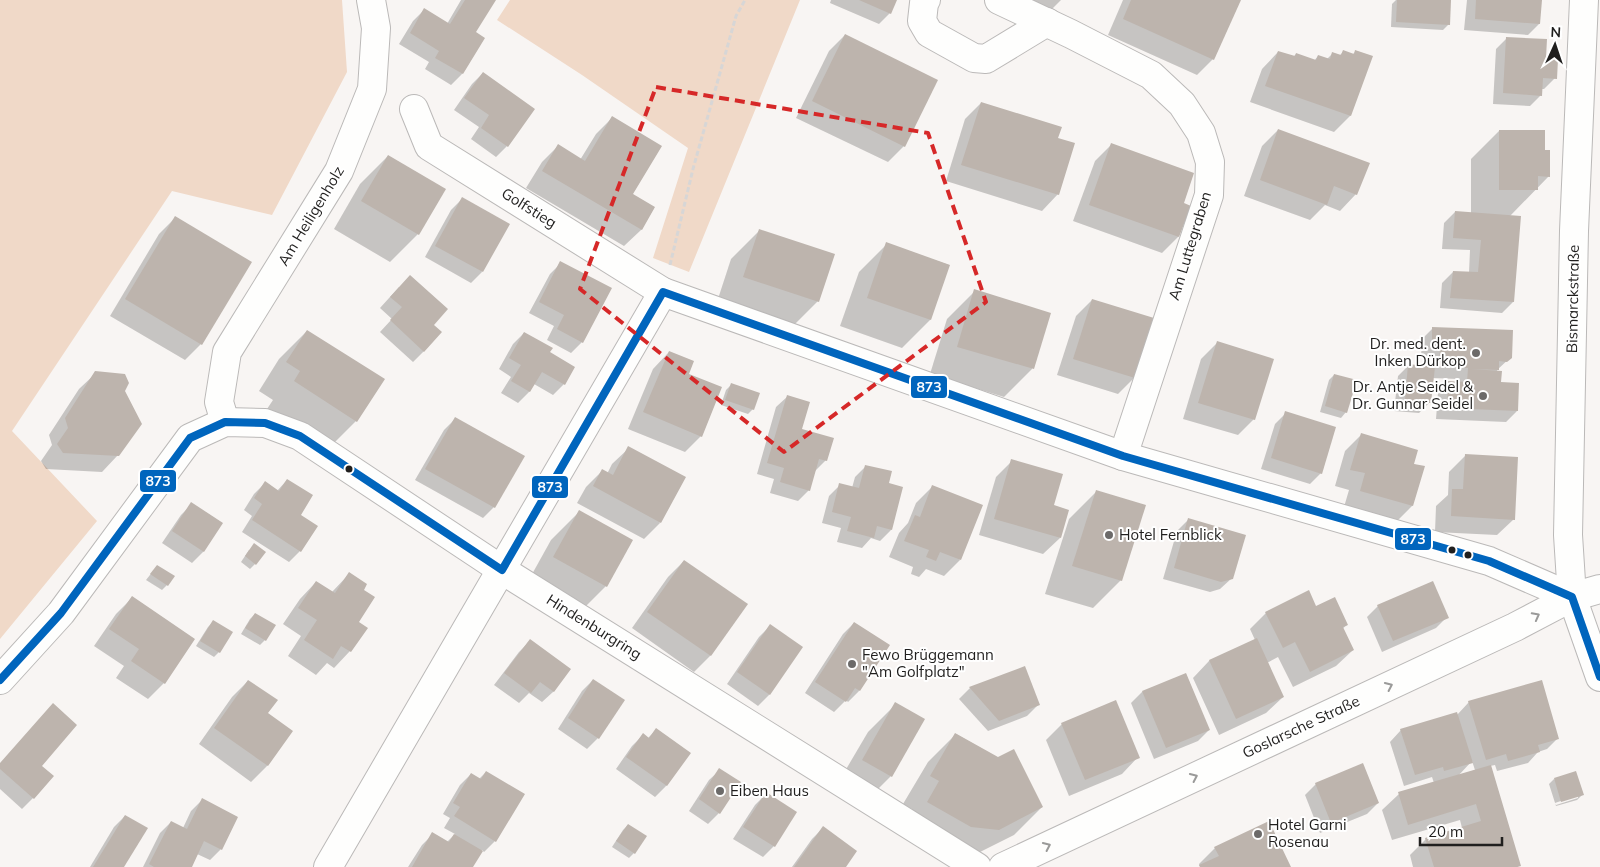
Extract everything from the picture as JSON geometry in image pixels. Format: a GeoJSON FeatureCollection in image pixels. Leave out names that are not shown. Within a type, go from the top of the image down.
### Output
{"type":"FeatureCollection","features":[{"type":"Feature","properties":{"kind":"street","name":"Am Heiligenholz"},"geometry":{"type":"LineString","coordinates":[[225,422],[219,402],[227,352],[340,171],[372,89],[376,28],[371,0]]}},
{"type":"Feature","properties":{"kind":"street"},"geometry":{"type":"LineString","coordinates":[[926,0],[922,21],[929,33],[974,58],[986,60],[1047,22]]}},
{"type":"Feature","properties":{"kind":"street","name":"Am Luttegraben"},"geometry":{"type":"LineString","coordinates":[[999,0],[1047,22],[1151,75],[1182,104],[1201,132],[1210,162],[1208,195],[1123,456]]}},
{"type":"Feature","properties":{"kind":"street","name":"Bismarckstraße"},"geometry":{"type":"LineString","coordinates":[[1584,0],[1574,241],[1568,535],[1572,597],[1600,677]]}},
{"type":"Feature","properties":{"kind":"street","name":"Golfstieg"},"geometry":{"type":"LineString","coordinates":[[414,109],[429,146],[663,292],[1123,456],[1489,561],[1572,597]]}},
{"type":"Feature","properties":{"kind":"street"},"geometry":{"type":"LineString","coordinates":[[328,867],[663,292]]}},
{"type":"Feature","properties":{"kind":"street","name":"Hindenburgring"},"geometry":{"type":"LineString","coordinates":[[225,422],[265,423],[300,436],[502,570],[977,867]]}},
{"type":"Feature","properties":{"kind":"street"},"geometry":{"type":"LineString","coordinates":[[0,680],[61,613],[190,438],[225,422]]}},
{"type":"Feature","properties":{"kind":"street","name":"Goslarsche Straße"},"geometry":{"type":"LineString","coordinates":[[1003,867],[1514,628],[1572,597],[1600,589]]}},
{"type":"Feature","properties":{"kind":"path"},"geometry":{"type":"LineString","coordinates":[[663,292],[693,169],[736,16],[744,0]]}},
{"type":"Feature","properties":{"kind":"highlighted area"},"geometry":{"type":"Polygon","coordinates":[[[656,87],[928,133],[986,302],[784,452],[580,289],[656,87]]]}},
{"type":"Feature","properties":{"kind":"shaded area"},"geometry":{"type":"Polygon","coordinates":[[[0,0],[342,0],[347,72],[272,215],[172,191],[12,431],[97,521],[0,639],[0,0]]]}},
{"type":"Feature","properties":{"kind":"shaded area"},"geometry":{"type":"Polygon","coordinates":[[[510,0],[800,0],[689,272],[653,258],[688,148],[582,75],[497,20],[510,0]]]}},
{"type":"Feature","properties":{"kind":"building"},"geometry":{"type":"Polygon","coordinates":[[[465,0],[496,0],[476,32],[485,38],[463,74],[435,58],[439,51],[410,33],[424,8],[450,24],[465,0]]]}},
{"type":"Feature","properties":{"kind":"building"},"geometry":{"type":"Polygon","coordinates":[[[859,0],[897,0],[891,14],[859,0]]]}},
{"type":"Feature","properties":{"kind":"building"},"geometry":{"type":"Polygon","coordinates":[[[1131,0],[1241,0],[1214,60],[1123,19],[1131,0]]]}},
{"type":"Feature","properties":{"kind":"building"},"geometry":{"type":"Polygon","coordinates":[[[1397,0],[1451,0],[1450,25],[1396,22],[1397,0]]]}},
{"type":"Feature","properties":{"kind":"building"},"geometry":{"type":"Polygon","coordinates":[[[1476,0],[1542,0],[1540,24],[1475,19],[1476,0]]]}},
{"type":"Feature","properties":{"kind":"building"},"geometry":{"type":"Polygon","coordinates":[[[845,34],[938,80],[905,147],[812,101],[845,34]]]}},
{"type":"Feature","properties":{"kind":"building"},"geometry":{"type":"Polygon","coordinates":[[[1506,37],[1547,39],[1546,58],[1558,59],[1557,79],[1543,78],[1542,96],[1503,93],[1506,37]]]}},
{"type":"Feature","properties":{"kind":"building"},"geometry":{"type":"Polygon","coordinates":[[[1343,50],[1354,54],[1355,50],[1373,56],[1351,116],[1265,86],[1278,51],[1295,56],[1296,53],[1316,60],[1318,55],[1330,59],[1332,52],[1341,55],[1343,50]]]}},
{"type":"Feature","properties":{"kind":"building"},"geometry":{"type":"Polygon","coordinates":[[[483,72],[535,109],[508,147],[481,128],[489,115],[464,98],[483,72]]]}},
{"type":"Feature","properties":{"kind":"building"},"geometry":{"type":"Polygon","coordinates":[[[981,102],[1062,127],[1058,138],[1075,143],[1059,195],[961,165],[981,102]]]}},
{"type":"Feature","properties":{"kind":"building"},"geometry":{"type":"Polygon","coordinates":[[[612,116],[662,146],[633,194],[655,207],[642,230],[542,171],[558,144],[585,161],[612,116]]]}},
{"type":"Feature","properties":{"kind":"building"},"geometry":{"type":"Polygon","coordinates":[[[1278,129],[1370,163],[1357,195],[1334,186],[1327,205],[1260,180],[1278,129]]]}},
{"type":"Feature","properties":{"kind":"building"},"geometry":{"type":"Polygon","coordinates":[[[1499,130],[1545,130],[1545,150],[1550,150],[1550,177],[1538,176],[1538,190],[1499,190],[1499,130]]]}},
{"type":"Feature","properties":{"kind":"building"},"geometry":{"type":"Polygon","coordinates":[[[1111,143],[1194,173],[1184,203],[1191,206],[1179,237],[1089,205],[1111,143]]]}},
{"type":"Feature","properties":{"kind":"building"},"geometry":{"type":"Polygon","coordinates":[[[388,155],[446,189],[419,235],[361,201],[388,155]]]}},
{"type":"Feature","properties":{"kind":"building"},"geometry":{"type":"Polygon","coordinates":[[[462,197],[510,224],[483,272],[435,246],[462,197]]]}},
{"type":"Feature","properties":{"kind":"building"},"geometry":{"type":"Polygon","coordinates":[[[1455,211],[1521,216],[1514,302],[1450,298],[1453,271],[1478,272],[1481,240],[1453,238],[1455,211]]]}},
{"type":"Feature","properties":{"kind":"building"},"geometry":{"type":"Polygon","coordinates":[[[175,216],[252,262],[202,345],[125,299],[175,216]]]}},
{"type":"Feature","properties":{"kind":"building"},"geometry":{"type":"Polygon","coordinates":[[[759,229],[835,254],[819,302],[743,277],[759,229]]]}},
{"type":"Feature","properties":{"kind":"building"},"geometry":{"type":"Polygon","coordinates":[[[886,242],[950,265],[931,320],[867,298],[886,242]]]}},
{"type":"Feature","properties":{"kind":"building"},"geometry":{"type":"Polygon","coordinates":[[[560,261],[612,288],[583,343],[557,329],[564,315],[539,302],[560,261]]]}},
{"type":"Feature","properties":{"kind":"building"},"geometry":{"type":"Polygon","coordinates":[[[410,275],[448,309],[434,325],[442,332],[424,352],[390,320],[402,307],[390,297],[410,275]]]}},
{"type":"Feature","properties":{"kind":"building"},"geometry":{"type":"Polygon","coordinates":[[[974,289],[1051,313],[1034,369],[957,347],[974,289]]]}},
{"type":"Feature","properties":{"kind":"building"},"geometry":{"type":"Polygon","coordinates":[[[1092,299],[1154,318],[1135,378],[1073,359],[1092,299]]]}},
{"type":"Feature","properties":{"kind":"building"},"geometry":{"type":"Polygon","coordinates":[[[1432,327],[1513,330],[1512,358],[1507,362],[1499,361],[1499,370],[1471,369],[1502,371],[1501,382],[1519,383],[1518,411],[1447,408],[1448,381],[1467,382],[1468,368],[1439,367],[1440,348],[1432,347],[1432,327]]]}},
{"type":"Feature","properties":{"kind":"building"},"geometry":{"type":"Polygon","coordinates":[[[307,330],[385,379],[357,422],[294,381],[300,371],[286,362],[307,330]]]}},
{"type":"Feature","properties":{"kind":"building"},"geometry":{"type":"Polygon","coordinates":[[[524,332],[553,348],[550,352],[575,367],[565,385],[542,372],[530,392],[511,381],[521,365],[509,358],[524,332]]]}},
{"type":"Feature","properties":{"kind":"building"},"geometry":{"type":"Polygon","coordinates":[[[1217,341],[1274,359],[1255,420],[1198,403],[1217,341]]]}},
{"type":"Feature","properties":{"kind":"building"},"geometry":{"type":"Polygon","coordinates":[[[669,351],[694,361],[689,374],[722,387],[702,437],[643,412],[669,351]]]}},
{"type":"Feature","properties":{"kind":"building"},"geometry":{"type":"Polygon","coordinates":[[[1408,364],[1435,367],[1431,403],[1405,400],[1408,364]]]}},
{"type":"Feature","properties":{"kind":"building"},"geometry":{"type":"Polygon","coordinates":[[[95,371],[125,374],[129,383],[125,391],[142,424],[119,456],[63,453],[57,444],[68,428],[65,418],[95,371]]]}},
{"type":"Feature","properties":{"kind":"building"},"geometry":{"type":"Polygon","coordinates":[[[1334,374],[1357,380],[1347,413],[1325,406],[1334,374]]]}},
{"type":"Feature","properties":{"kind":"building"},"geometry":{"type":"Polygon","coordinates":[[[731,383],[760,393],[754,410],[725,400],[731,383]]]}},
{"type":"Feature","properties":{"kind":"building"},"geometry":{"type":"Polygon","coordinates":[[[787,395],[810,402],[802,429],[834,438],[827,461],[819,459],[810,491],[780,482],[784,468],[767,463],[787,395]]]}},
{"type":"Feature","properties":{"kind":"building"},"geometry":{"type":"Polygon","coordinates":[[[1285,411],[1336,427],[1322,474],[1271,458],[1285,411]]]}},
{"type":"Feature","properties":{"kind":"building"},"geometry":{"type":"Polygon","coordinates":[[[455,417],[525,456],[495,508],[425,469],[455,417]]]}},
{"type":"Feature","properties":{"kind":"building"},"geometry":{"type":"Polygon","coordinates":[[[1361,433],[1418,450],[1414,464],[1425,466],[1413,506],[1360,491],[1365,473],[1350,470],[1361,433]]]}},
{"type":"Feature","properties":{"kind":"building"},"geometry":{"type":"Polygon","coordinates":[[[628,446],[686,477],[661,523],[593,486],[602,469],[613,475],[628,446]]]}},
{"type":"Feature","properties":{"kind":"building"},"geometry":{"type":"Polygon","coordinates":[[[1465,454],[1518,457],[1515,520],[1451,516],[1452,489],[1463,489],[1465,454]]]}},
{"type":"Feature","properties":{"kind":"building"},"geometry":{"type":"Polygon","coordinates":[[[1011,459],[1063,474],[1054,505],[1069,510],[1061,538],[994,519],[1011,459]]]}},
{"type":"Feature","properties":{"kind":"building"},"geometry":{"type":"Polygon","coordinates":[[[865,465],[892,471],[889,483],[903,487],[892,530],[877,526],[874,538],[847,531],[851,517],[832,512],[839,483],[859,488],[865,465]]]}},
{"type":"Feature","properties":{"kind":"building"},"geometry":{"type":"Polygon","coordinates":[[[287,479],[313,495],[301,515],[318,526],[301,552],[252,520],[262,504],[254,498],[265,481],[279,491],[287,479]]]}},
{"type":"Feature","properties":{"kind":"building"},"geometry":{"type":"Polygon","coordinates":[[[932,485],[983,505],[961,560],[940,552],[936,561],[926,557],[929,550],[904,541],[915,515],[920,517],[932,485]]]}},
{"type":"Feature","properties":{"kind":"building","name":"Hotel Fernblick"},"geometry":{"type":"Polygon","coordinates":[[[1096,490],[1146,505],[1122,581],[1072,566],[1096,490]]]}},
{"type":"Feature","properties":{"kind":"building"},"geometry":{"type":"Polygon","coordinates":[[[191,502],[223,523],[204,552],[172,531],[191,502]]]}},
{"type":"Feature","properties":{"kind":"building"},"geometry":{"type":"Polygon","coordinates":[[[579,510],[633,540],[607,587],[553,557],[579,510]]]}},
{"type":"Feature","properties":{"kind":"building"},"geometry":{"type":"Polygon","coordinates":[[[1188,518],[1246,535],[1233,579],[1221,582],[1174,568],[1188,518]]]}},
{"type":"Feature","properties":{"kind":"building"},"geometry":{"type":"Polygon","coordinates":[[[254,543],[266,552],[256,565],[245,556],[254,543]]]}},
{"type":"Feature","properties":{"kind":"building"},"geometry":{"type":"Polygon","coordinates":[[[684,560],[748,604],[711,656],[647,612],[684,560]]]}},
{"type":"Feature","properties":{"kind":"building"},"geometry":{"type":"Polygon","coordinates":[[[157,565],[175,576],[168,586],[150,574],[157,565]]]}},
{"type":"Feature","properties":{"kind":"building"},"geometry":{"type":"Polygon","coordinates":[[[349,572],[367,584],[364,590],[375,597],[359,622],[368,628],[351,652],[341,646],[333,659],[304,640],[317,620],[298,608],[316,581],[335,593],[349,572]]]}},
{"type":"Feature","properties":{"kind":"building"},"geometry":{"type":"Polygon","coordinates":[[[1433,581],[1449,618],[1393,641],[1377,605],[1433,581]]]}},
{"type":"Feature","properties":{"kind":"building"},"geometry":{"type":"Polygon","coordinates":[[[1309,590],[1316,606],[1335,597],[1348,625],[1343,627],[1354,650],[1310,672],[1295,642],[1283,648],[1265,612],[1309,590]]]}},
{"type":"Feature","properties":{"kind":"building"},"geometry":{"type":"Polygon","coordinates":[[[132,596],[195,639],[165,684],[131,661],[139,649],[109,629],[132,596]]]}},
{"type":"Feature","properties":{"kind":"building"},"geometry":{"type":"Polygon","coordinates":[[[255,613],[276,625],[266,641],[245,628],[255,613]]]}},
{"type":"Feature","properties":{"kind":"building"},"geometry":{"type":"Polygon","coordinates":[[[213,620],[233,632],[220,653],[200,641],[213,620]]]}},
{"type":"Feature","properties":{"kind":"building","name":"Fewo Brüggemann \"Am Golfplatz\""},"geometry":{"type":"Polygon","coordinates":[[[854,622],[890,645],[860,691],[855,688],[846,702],[815,682],[854,622]]]}},
{"type":"Feature","properties":{"kind":"building"},"geometry":{"type":"Polygon","coordinates":[[[770,624],[803,647],[770,695],[737,672],[770,624]]]}},
{"type":"Feature","properties":{"kind":"building"},"geometry":{"type":"Polygon","coordinates":[[[1257,638],[1284,697],[1236,719],[1209,660],[1257,638]]]}},
{"type":"Feature","properties":{"kind":"building"},"geometry":{"type":"Polygon","coordinates":[[[530,639],[571,669],[554,692],[540,682],[531,693],[504,673],[530,639]]]}},
{"type":"Feature","properties":{"kind":"building"},"geometry":{"type":"Polygon","coordinates":[[[1025,666],[1040,705],[999,721],[969,687],[1025,666]]]}},
{"type":"Feature","properties":{"kind":"building"},"geometry":{"type":"Polygon","coordinates":[[[1186,673],[1210,730],[1166,748],[1142,691],[1186,673]]]}},
{"type":"Feature","properties":{"kind":"building"},"geometry":{"type":"Polygon","coordinates":[[[593,679],[625,700],[599,739],[568,718],[593,679]]]}},
{"type":"Feature","properties":{"kind":"building"},"geometry":{"type":"Polygon","coordinates":[[[248,680],[278,700],[268,713],[293,731],[268,766],[214,728],[248,680]]]}},
{"type":"Feature","properties":{"kind":"building"},"geometry":{"type":"Polygon","coordinates":[[[1542,680],[1559,739],[1538,745],[1540,752],[1508,761],[1506,754],[1486,760],[1468,701],[1542,680]]]}},
{"type":"Feature","properties":{"kind":"building"},"geometry":{"type":"Polygon","coordinates":[[[1116,700],[1140,758],[1085,780],[1061,723],[1116,700]]]}},
{"type":"Feature","properties":{"kind":"building"},"geometry":{"type":"Polygon","coordinates":[[[895,702],[925,719],[892,777],[862,760],[895,702]]]}},
{"type":"Feature","properties":{"kind":"building"},"geometry":{"type":"Polygon","coordinates":[[[53,703],[77,725],[42,766],[54,776],[34,799],[0,769],[0,763],[53,703]]]}},
{"type":"Feature","properties":{"kind":"building"},"geometry":{"type":"Polygon","coordinates":[[[1457,712],[1473,763],[1444,771],[1443,767],[1415,775],[1400,729],[1457,712]]]}},
{"type":"Feature","properties":{"kind":"building"},"geometry":{"type":"Polygon","coordinates":[[[656,728],[691,753],[667,786],[626,757],[643,733],[649,738],[656,728]]]}},
{"type":"Feature","properties":{"kind":"building"},"geometry":{"type":"Polygon","coordinates":[[[955,733],[998,757],[1014,749],[1043,807],[999,830],[971,827],[927,802],[939,781],[930,776],[955,733]]]}},
{"type":"Feature","properties":{"kind":"building"},"geometry":{"type":"Polygon","coordinates":[[[1363,763],[1379,803],[1331,823],[1315,783],[1363,763]]]}},
{"type":"Feature","properties":{"kind":"building"},"geometry":{"type":"Polygon","coordinates":[[[1491,765],[1521,866],[1434,867],[1425,838],[1481,821],[1476,804],[1408,825],[1398,792],[1491,765]]]}},
{"type":"Feature","properties":{"kind":"building","name":"Eiben Haus"},"geometry":{"type":"Polygon","coordinates":[[[719,768],[741,782],[720,814],[699,799],[719,768]]]}},
{"type":"Feature","properties":{"kind":"building"},"geometry":{"type":"Polygon","coordinates":[[[486,771],[525,794],[496,842],[454,816],[460,807],[453,803],[471,773],[481,779],[486,771]]]}},
{"type":"Feature","properties":{"kind":"building"},"geometry":{"type":"Polygon","coordinates":[[[1576,771],[1584,795],[1561,802],[1554,778],[1576,771]]]}},
{"type":"Feature","properties":{"kind":"building"},"geometry":{"type":"Polygon","coordinates":[[[766,792],[797,812],[775,847],[743,827],[766,792]]]}},
{"type":"Feature","properties":{"kind":"building"},"geometry":{"type":"Polygon","coordinates":[[[202,798],[238,817],[222,850],[204,841],[192,867],[154,867],[149,864],[171,821],[187,829],[202,798]]]}},
{"type":"Feature","properties":{"kind":"building"},"geometry":{"type":"Polygon","coordinates":[[[125,815],[148,828],[124,867],[93,867],[125,815]]]}},
{"type":"Feature","properties":{"kind":"building","name":"Hotel Garni Rosenau"},"geometry":{"type":"Polygon","coordinates":[[[1269,821],[1291,867],[1200,867],[1199,865],[1219,856],[1214,847],[1269,821]]]}},
{"type":"Feature","properties":{"kind":"building"},"geometry":{"type":"Polygon","coordinates":[[[628,824],[647,836],[635,854],[616,841],[628,824]]]}},
{"type":"Feature","properties":{"kind":"building"},"geometry":{"type":"Polygon","coordinates":[[[823,826],[857,851],[846,867],[794,867],[823,826]]]}},
{"type":"Feature","properties":{"kind":"building"},"geometry":{"type":"Polygon","coordinates":[[[432,832],[449,842],[454,834],[483,851],[473,867],[412,867],[432,832]]]}},
{"type":"Feature","properties":{"kind":"transit line","name":"873"},"geometry":{"type":"LineString","coordinates":[[0,680],[61,613],[190,438],[225,422],[265,423],[300,436],[502,570],[663,292],[1123,456],[1489,561],[1572,597],[1600,677]]}},
{"type":"Feature","properties":{"kind":"place","name":"Dr. med. dent. Inken Dürkop"},"geometry":{"type":"Point","coordinates":[1476,353]}},
{"type":"Feature","properties":{"kind":"place","name":"Dr. Antje Seidel & Dr. Gunnar Seidel"},"geometry":{"type":"Point","coordinates":[1483,396]}},
{"type":"Feature","properties":{"kind":"place","name":"Hotel Fernblick"},"geometry":{"type":"Point","coordinates":[1109,535]}},
{"type":"Feature","properties":{"kind":"place","name":"Fewo Brüggemann \"Am Golfplatz\""},"geometry":{"type":"Point","coordinates":[852,664]}},
{"type":"Feature","properties":{"kind":"place","name":"Eiben Haus"},"geometry":{"type":"Point","coordinates":[720,791]}},
{"type":"Feature","properties":{"kind":"place","name":"Hotel Garni Rosenau"},"geometry":{"type":"Point","coordinates":[1258,834]}}]}
